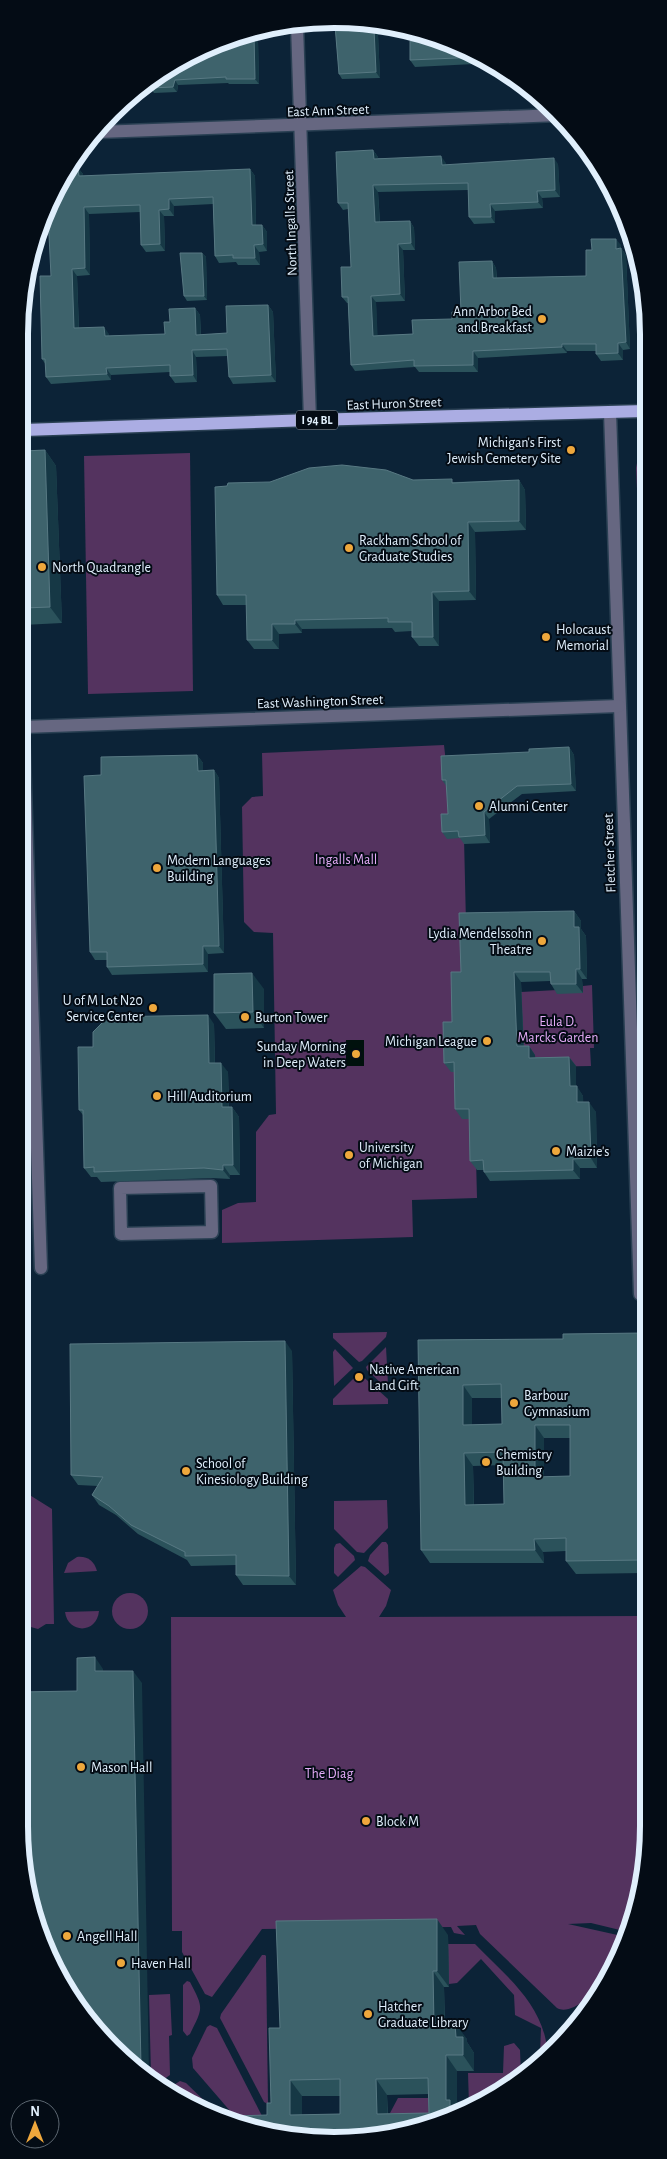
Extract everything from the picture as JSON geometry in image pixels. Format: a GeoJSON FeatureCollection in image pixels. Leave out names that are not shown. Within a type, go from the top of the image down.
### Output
{"type":"FeatureCollection","features":[{"type":"Feature","properties":{"kind":"main road","name":"East Huron Street"},"geometry":{"type":"LineString","coordinates":[[28,430],[640,411]]}},
{"type":"Feature","properties":{"kind":"street","name":"North Ingalls Street"},"geometry":{"type":"LineString","coordinates":[[298,30],[310,420]]}},
{"type":"Feature","properties":{"kind":"street","name":"East Ann Street"},"geometry":{"type":"LineString","coordinates":[[103,132],[548,115]]}},
{"type":"Feature","properties":{"kind":"street","name":"Fletcher Street"},"geometry":{"type":"LineString","coordinates":[[610,412],[619,706],[640,1233]]}},
{"type":"Feature","properties":{"kind":"street","name":"East Washington Street"},"geometry":{"type":"LineString","coordinates":[[28,727],[619,706]]}},
{"type":"Feature","properties":{"kind":"street"},"geometry":{"type":"LineString","coordinates":[[28,877],[41,1268]]}},
{"type":"Feature","properties":{"kind":"street"},"geometry":{"type":"LineString","coordinates":[[211,1186],[212,1232],[121,1234],[120,1188],[211,1186]]}},
{"type":"Feature","properties":{"kind":"green space"},"geometry":{"type":"Polygon","coordinates":[[[190,453],[193,691],[88,694],[84,456],[190,453]]]}},
{"type":"Feature","properties":{"kind":"green space"},"geometry":{"type":"Polygon","coordinates":[[[640,456],[640,554],[636,468],[640,456]]]}},
{"type":"Feature","properties":{"kind":"green space","name":"Ingalls Mall"},"geometry":{"type":"Polygon","coordinates":[[[444,745],[446,763],[464,838],[466,923],[458,1031],[450,1032],[451,1072],[461,1072],[475,1118],[477,1198],[412,1200],[413,1237],[222,1243],[222,1210],[238,1203],[256,1202],[256,1132],[269,1115],[276,1114],[273,933],[254,932],[244,922],[242,807],[252,797],[263,796],[262,753],[444,745]]]}},
{"type":"Feature","properties":{"kind":"green space","name":"Eula D. Marcks Garden"},"geometry":{"type":"Polygon","coordinates":[[[592,985],[594,1048],[590,1048],[591,1066],[536,1067],[524,1056],[521,992],[557,990],[583,993],[583,986],[592,985]]]}},
{"type":"Feature","properties":{"kind":"green space"},"geometry":{"type":"Polygon","coordinates":[[[387,1332],[386,1337],[359,1362],[333,1338],[333,1333],[387,1332]]]}},
{"type":"Feature","properties":{"kind":"green space"},"geometry":{"type":"Polygon","coordinates":[[[386,1347],[388,1384],[384,1386],[366,1367],[386,1347]]]}},
{"type":"Feature","properties":{"kind":"green space"},"geometry":{"type":"Polygon","coordinates":[[[335,1349],[353,1368],[334,1386],[333,1352],[335,1349]]]}},
{"type":"Feature","properties":{"kind":"green space"},"geometry":{"type":"Polygon","coordinates":[[[359,1373],[388,1399],[388,1404],[333,1405],[333,1399],[359,1373]]]}},
{"type":"Feature","properties":{"kind":"green space"},"geometry":{"type":"Polygon","coordinates":[[[28,1494],[52,1509],[54,1624],[46,1624],[38,1629],[28,1626],[28,1494]]]}},
{"type":"Feature","properties":{"kind":"green space"},"geometry":{"type":"Polygon","coordinates":[[[387,1500],[388,1528],[364,1553],[357,1552],[334,1529],[334,1501],[387,1500]]]}},
{"type":"Feature","properties":{"kind":"green space"},"geometry":{"type":"Polygon","coordinates":[[[382,1542],[386,1542],[388,1545],[389,1573],[385,1576],[368,1561],[370,1555],[382,1542]]]}},
{"type":"Feature","properties":{"kind":"green space"},"geometry":{"type":"Polygon","coordinates":[[[340,1543],[354,1556],[355,1560],[338,1577],[334,1573],[334,1548],[336,1544],[340,1543]]]}},
{"type":"Feature","properties":{"kind":"green space"},"geometry":{"type":"Polygon","coordinates":[[[77,1557],[84,1557],[90,1560],[97,1571],[64,1573],[68,1563],[77,1557]]]}},
{"type":"Feature","properties":{"kind":"green space","name":"The Diag"},"geometry":{"type":"Polygon","coordinates":[[[361,1566],[365,1567],[391,1590],[386,1606],[379,1617],[640,1616],[640,1826],[634,1885],[621,1930],[591,1923],[568,1924],[619,1935],[599,1979],[585,2000],[575,2007],[562,2010],[557,2008],[480,1934],[476,1925],[457,1926],[465,1935],[454,1933],[451,1927],[262,1929],[212,1997],[205,1994],[182,1952],[182,1931],[172,1931],[171,1617],[346,1617],[338,1605],[333,1590],[361,1566]]]}},
{"type":"Feature","properties":{"kind":"green space"},"geometry":{"type":"Polygon","coordinates":[[[130,1593],[142,1599],[148,1611],[142,1623],[130,1629],[118,1623],[112,1611],[118,1599],[130,1593]]]}},
{"type":"Feature","properties":{"kind":"green space"},"geometry":{"type":"Polygon","coordinates":[[[99,1611],[97,1619],[93,1624],[82,1628],[71,1624],[65,1612],[99,1611]]]}},
{"type":"Feature","properties":{"kind":"green space"},"geometry":{"type":"Polygon","coordinates":[[[448,1944],[475,1944],[510,1979],[530,2003],[544,2032],[546,2045],[540,2051],[541,2028],[515,2015],[514,1995],[481,1959],[457,1983],[449,1984],[448,1944]]]}},
{"type":"Feature","properties":{"kind":"green space"},"geometry":{"type":"Polygon","coordinates":[[[262,1955],[266,1956],[268,2104],[264,2102],[220,2018],[262,1955]]]}},
{"type":"Feature","properties":{"kind":"green space"},"geometry":{"type":"Polygon","coordinates":[[[187,1981],[190,1982],[195,1991],[200,2008],[190,2034],[187,2036],[183,2031],[183,1985],[187,1981]]]}},
{"type":"Feature","properties":{"kind":"green space"},"geometry":{"type":"Polygon","coordinates":[[[170,1994],[172,2035],[169,2036],[170,2075],[163,2080],[151,2071],[149,1995],[170,1994]]]}},
{"type":"Feature","properties":{"kind":"green space"},"geometry":{"type":"Polygon","coordinates":[[[210,2025],[217,2028],[262,2116],[245,2118],[233,2114],[193,2068],[192,2058],[207,2027],[210,2025]]]}},
{"type":"Feature","properties":{"kind":"green space"},"geometry":{"type":"Polygon","coordinates":[[[514,2043],[520,2050],[521,2067],[504,2080],[469,2100],[468,2073],[503,2073],[504,2046],[514,2043]]]}},
{"type":"Feature","properties":{"kind":"green space"},"geometry":{"type":"Polygon","coordinates":[[[180,2081],[186,2083],[208,2105],[180,2091],[172,2086],[180,2081]]]}},
{"type":"Feature","properties":{"kind":"green space"},"geometry":{"type":"Polygon","coordinates":[[[398,2098],[434,2098],[435,2113],[390,2113],[398,2098]]]}},
{"type":"Feature","properties":{"kind":"shaded area"},"geometry":{"type":"Polygon","coordinates":[[[346,1040],[364,1040],[364,1066],[346,1066],[346,1040]]]}},
{"type":"Feature","properties":{"kind":"building"},"geometry":{"type":"Polygon","coordinates":[[[335,28],[374,30],[376,72],[339,74],[335,28]]]}},
{"type":"Feature","properties":{"kind":"building"},"geometry":{"type":"Polygon","coordinates":[[[254,38],[255,79],[226,79],[226,77],[175,80],[173,87],[151,88],[198,59],[254,38]]]}},
{"type":"Feature","properties":{"kind":"building"},"geometry":{"type":"Polygon","coordinates":[[[410,41],[421,41],[466,58],[410,60],[410,41]]]}},
{"type":"Feature","properties":{"kind":"building"},"geometry":{"type":"Polygon","coordinates":[[[373,150],[374,159],[441,156],[442,165],[554,158],[555,190],[537,191],[538,202],[490,204],[491,217],[469,217],[468,183],[373,185],[375,222],[410,221],[411,243],[398,244],[400,294],[371,296],[373,336],[413,334],[412,320],[452,319],[452,312],[461,312],[459,262],[492,261],[493,278],[586,276],[586,250],[592,250],[591,239],[616,239],[616,249],[621,248],[626,342],[618,343],[618,353],[596,354],[596,344],[562,344],[562,347],[473,351],[473,365],[414,366],[414,360],[351,365],[348,297],[342,297],[341,267],[351,267],[348,203],[338,203],[336,152],[373,150]]]}},
{"type":"Feature","properties":{"kind":"building"},"geometry":{"type":"Polygon","coordinates":[[[76,168],[78,168],[79,176],[250,169],[252,225],[262,225],[263,244],[254,245],[255,258],[233,258],[233,255],[215,256],[213,197],[169,199],[169,209],[159,210],[160,244],[141,245],[140,205],[84,207],[85,268],[72,269],[74,328],[104,327],[105,336],[165,334],[164,322],[170,322],[169,309],[195,308],[196,335],[227,333],[226,306],[268,305],[271,375],[229,377],[227,349],[192,350],[193,375],[170,376],[170,365],[106,368],[107,374],[46,377],[45,359],[42,359],[40,276],[51,276],[48,223],[59,198],[76,168]]]}},
{"type":"Feature","properties":{"kind":"building"},"geometry":{"type":"Polygon","coordinates":[[[180,253],[202,253],[204,296],[184,296],[180,253]]]}},
{"type":"Feature","properties":{"kind":"building"},"geometry":{"type":"Polygon","coordinates":[[[45,450],[50,607],[28,608],[28,451],[45,450]]]}},
{"type":"Feature","properties":{"kind":"building","name":"Rackham School of Graduate Studies"},"geometry":{"type":"Polygon","coordinates":[[[342,465],[386,470],[413,480],[452,479],[452,483],[519,480],[519,521],[468,522],[469,591],[432,592],[433,637],[412,637],[412,622],[388,622],[388,618],[295,620],[295,624],[272,624],[272,640],[247,640],[246,595],[217,595],[215,487],[227,486],[228,483],[270,482],[309,468],[342,465]]]}},
{"type":"Feature","properties":{"kind":"building","name":"Alumni Center"},"geometry":{"type":"Polygon","coordinates":[[[569,747],[571,784],[517,786],[484,812],[485,835],[459,837],[458,831],[442,832],[441,814],[448,814],[446,780],[442,780],[441,756],[529,752],[529,749],[569,747]]]}},
{"type":"Feature","properties":{"kind":"building","name":"Modern Languages Building"},"geometry":{"type":"Polygon","coordinates":[[[197,755],[198,771],[214,770],[219,946],[203,946],[203,964],[107,967],[107,952],[90,952],[84,776],[101,775],[101,757],[197,755]]]}},
{"type":"Feature","properties":{"kind":"building","name":"Michigan League"},"geometry":{"type":"Polygon","coordinates":[[[574,911],[574,927],[579,927],[580,969],[576,969],[576,984],[551,984],[550,972],[514,972],[517,1046],[529,1046],[529,1058],[569,1057],[570,1086],[577,1086],[577,1102],[589,1102],[591,1158],[573,1159],[573,1170],[484,1172],[483,1160],[470,1161],[469,1109],[455,1109],[454,1062],[444,1063],[443,1022],[452,1022],[451,972],[461,972],[459,913],[574,911]]]}},
{"type":"Feature","properties":{"kind":"building"},"geometry":{"type":"Polygon","coordinates":[[[252,973],[253,1012],[214,1013],[214,974],[252,973]]]}},
{"type":"Feature","properties":{"kind":"building","name":"Hill Auditorium"},"geometry":{"type":"Polygon","coordinates":[[[208,1015],[209,1063],[221,1063],[222,1107],[232,1107],[233,1165],[223,1165],[223,1170],[204,1168],[94,1172],[94,1167],[84,1168],[83,1110],[79,1110],[78,1047],[93,1047],[93,1032],[108,1017],[208,1015]]]}},
{"type":"Feature","properties":{"kind":"building","name":"Chemistry Building"},"geometry":{"type":"Polygon","coordinates":[[[640,1333],[640,1560],[566,1561],[566,1538],[534,1539],[535,1550],[421,1550],[418,1340],[563,1339],[563,1334],[640,1333]],[[501,1384],[463,1385],[463,1425],[502,1424],[501,1384]],[[535,1425],[535,1477],[570,1476],[570,1425],[535,1425]],[[503,1452],[464,1453],[465,1505],[504,1504],[503,1452]]]}},
{"type":"Feature","properties":{"kind":"building","name":"School of Kinesiology Building"},"geometry":{"type":"Polygon","coordinates":[[[285,1341],[289,1576],[236,1575],[236,1555],[185,1556],[185,1552],[131,1525],[109,1506],[92,1495],[103,1477],[71,1475],[70,1344],[285,1341]]]}},
{"type":"Feature","properties":{"kind":"building"},"geometry":{"type":"Polygon","coordinates":[[[95,1657],[95,1671],[133,1671],[141,2063],[103,2027],[68,1979],[51,1943],[33,1885],[28,1846],[28,1692],[77,1691],[77,1658],[95,1657]]]}},
{"type":"Feature","properties":{"kind":"building","name":"Hatcher Graduate Library"},"geometry":{"type":"Polygon","coordinates":[[[437,1919],[437,1971],[433,1971],[434,2024],[455,2023],[456,2037],[463,2037],[463,2055],[446,2055],[446,2100],[450,2100],[450,2108],[393,2126],[334,2132],[274,2126],[238,2116],[267,2115],[267,2103],[271,2103],[269,2028],[280,2028],[276,1921],[437,1919]],[[428,2078],[376,2079],[377,2114],[429,2113],[428,2078]],[[340,2079],[290,2080],[290,2115],[340,2114],[340,2079]]]}},
{"type":"Feature","properties":{"kind":"place","name":"Ann Arbor Bed and Breakfast"},"geometry":{"type":"Point","coordinates":[542,319]}},
{"type":"Feature","properties":{"kind":"place","name":"Michigan's First Jewish Cemetery Site"},"geometry":{"type":"Point","coordinates":[571,450]}},
{"type":"Feature","properties":{"kind":"place","name":"Rackham School of Graduate Studies"},"geometry":{"type":"Point","coordinates":[349,548]}},
{"type":"Feature","properties":{"kind":"place","name":"North Quadrangle"},"geometry":{"type":"Point","coordinates":[42,567]}},
{"type":"Feature","properties":{"kind":"place","name":"Holocaust Memorial"},"geometry":{"type":"Point","coordinates":[546,637]}},
{"type":"Feature","properties":{"kind":"place","name":"Alumni Center"},"geometry":{"type":"Point","coordinates":[479,806]}},
{"type":"Feature","properties":{"kind":"place","name":"Modern Languages Building"},"geometry":{"type":"Point","coordinates":[157,868]}},
{"type":"Feature","properties":{"kind":"place","name":"Lydia Mendelssohn Theatre"},"geometry":{"type":"Point","coordinates":[542,941]}},
{"type":"Feature","properties":{"kind":"place","name":"U of M Lot N20 Service Center"},"geometry":{"type":"Point","coordinates":[153,1008]}},
{"type":"Feature","properties":{"kind":"place","name":"Burton Tower"},"geometry":{"type":"Point","coordinates":[245,1017]}},
{"type":"Feature","properties":{"kind":"place","name":"Michigan League"},"geometry":{"type":"Point","coordinates":[487,1041]}},
{"type":"Feature","properties":{"kind":"place","name":"Sunday Morning in Deep Waters"},"geometry":{"type":"Point","coordinates":[356,1054]}},
{"type":"Feature","properties":{"kind":"place","name":"Hill Auditorium"},"geometry":{"type":"Point","coordinates":[157,1096]}},
{"type":"Feature","properties":{"kind":"place","name":"Maizie's"},"geometry":{"type":"Point","coordinates":[556,1151]}},
{"type":"Feature","properties":{"kind":"place","name":"University of Michigan"},"geometry":{"type":"Point","coordinates":[349,1155]}},
{"type":"Feature","properties":{"kind":"place","name":"Native American Land Gift"},"geometry":{"type":"Point","coordinates":[359,1377]}},
{"type":"Feature","properties":{"kind":"place","name":"Barbour Gymnasium"},"geometry":{"type":"Point","coordinates":[514,1403]}},
{"type":"Feature","properties":{"kind":"place","name":"Chemistry Building"},"geometry":{"type":"Point","coordinates":[486,1462]}},
{"type":"Feature","properties":{"kind":"place","name":"School of Kinesiology Building"},"geometry":{"type":"Point","coordinates":[186,1471]}},
{"type":"Feature","properties":{"kind":"place","name":"Mason Hall"},"geometry":{"type":"Point","coordinates":[81,1767]}},
{"type":"Feature","properties":{"kind":"place","name":"Block M"},"geometry":{"type":"Point","coordinates":[366,1821]}},
{"type":"Feature","properties":{"kind":"place","name":"Angell Hall"},"geometry":{"type":"Point","coordinates":[67,1936]}},
{"type":"Feature","properties":{"kind":"place","name":"Haven Hall"},"geometry":{"type":"Point","coordinates":[121,1963]}},
{"type":"Feature","properties":{"kind":"place","name":"Hatcher Graduate Library"},"geometry":{"type":"Point","coordinates":[368,2014]}}]}
